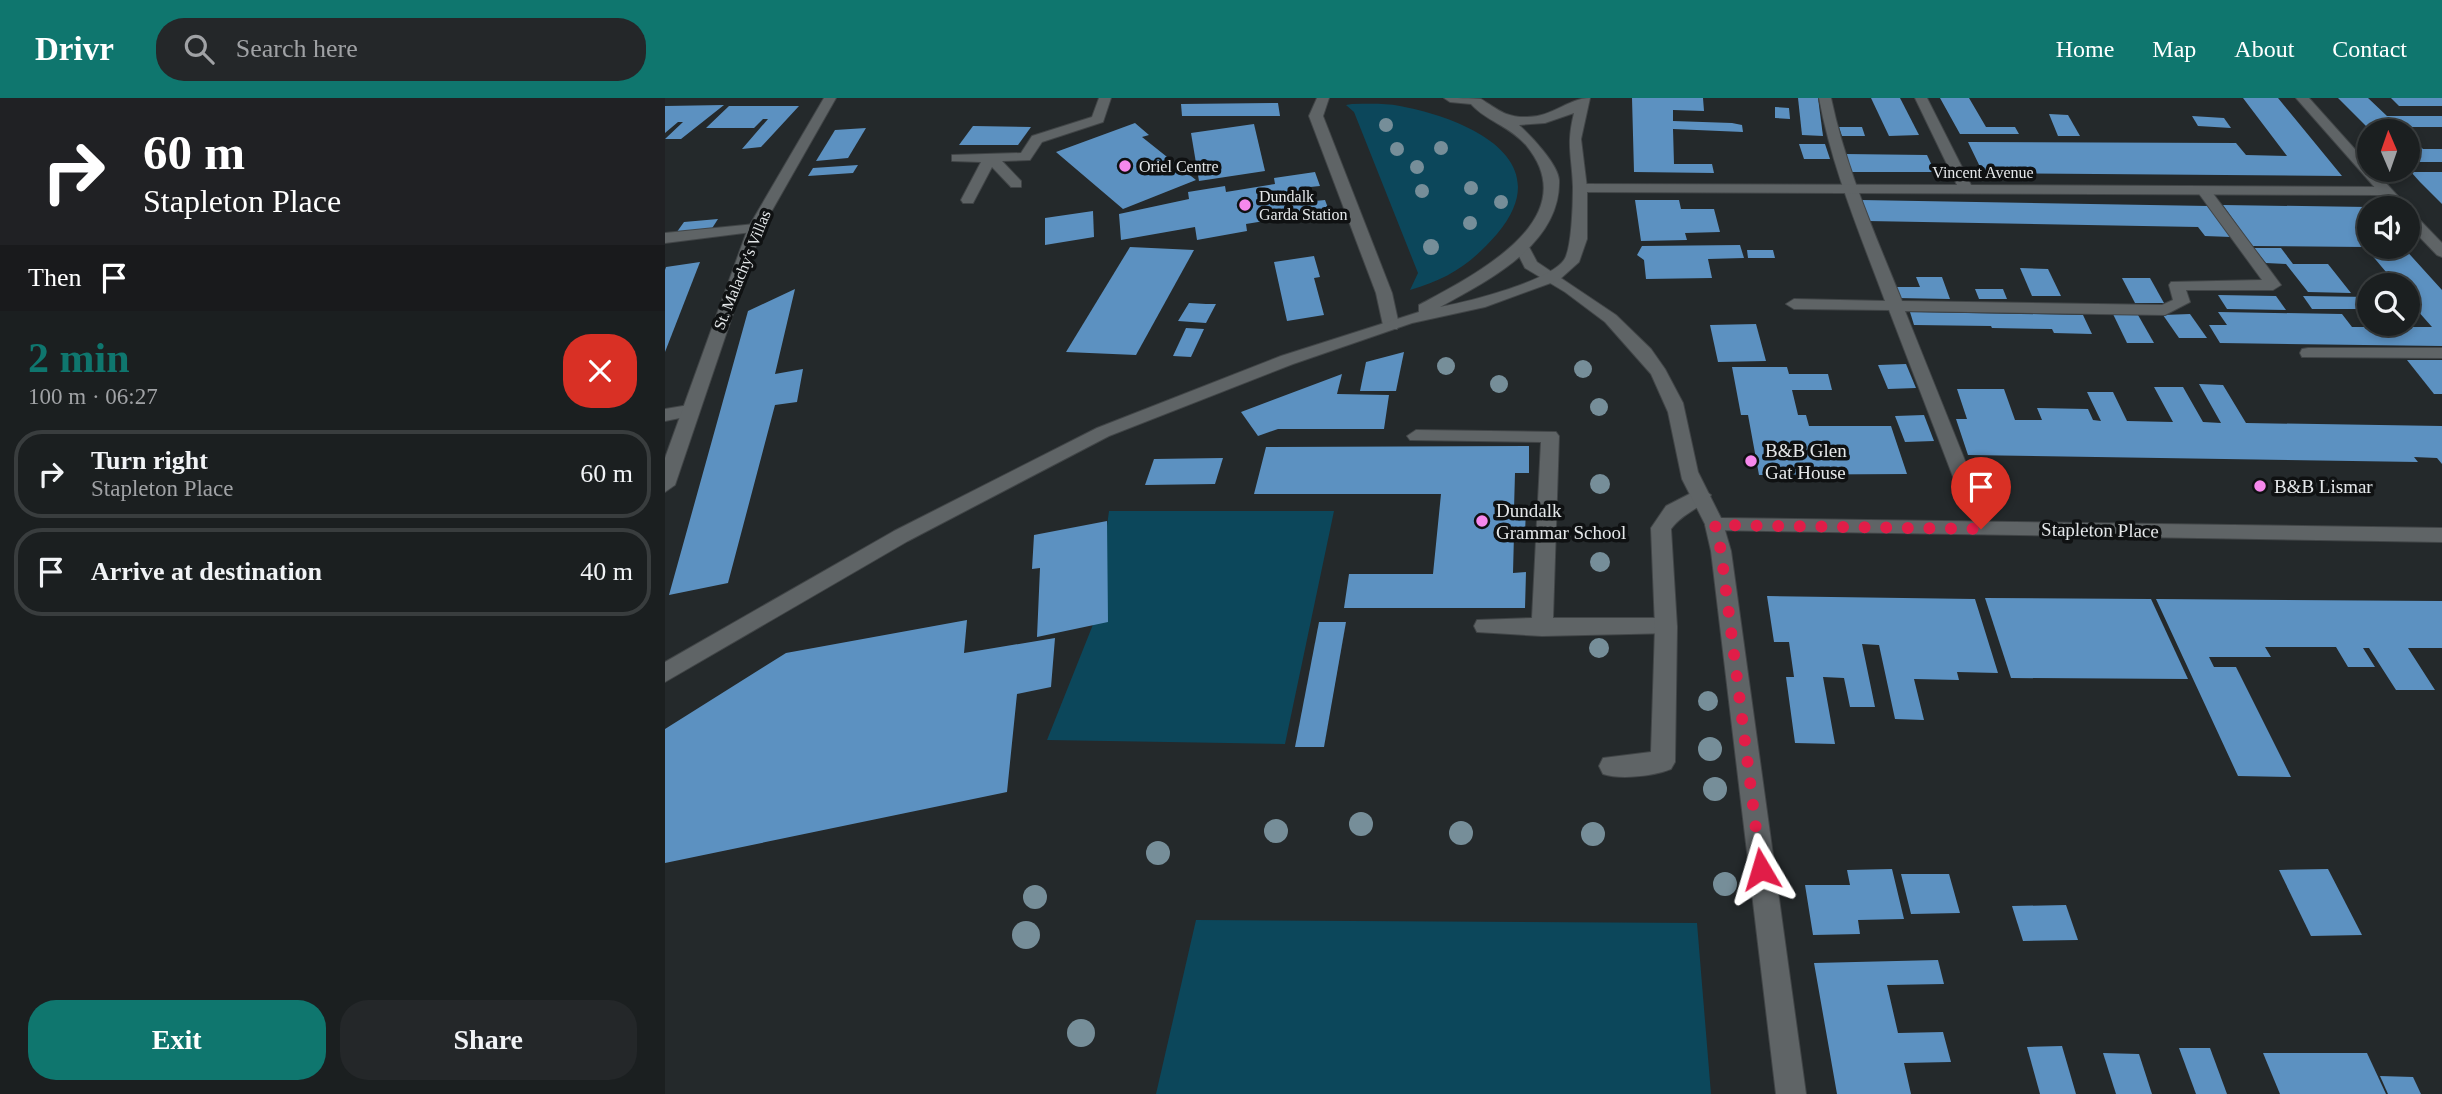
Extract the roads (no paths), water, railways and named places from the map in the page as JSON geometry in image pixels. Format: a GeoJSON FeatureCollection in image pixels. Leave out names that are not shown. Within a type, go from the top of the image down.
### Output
{"type":"FeatureCollection","features":[{"type":"Feature","properties":{"kind":"street","name":"St. Malachy's Villas"},"geometry":{"type":"LineString","coordinates":[[665,485],[755,228],[830,98]]}},
{"type":"Feature","properties":{"kind":"street"},"geometry":{"type":"LineString","coordinates":[[957,158],[1025,157],[1037,139],[1098,119],[1105,98]]}},
{"type":"Feature","properties":{"kind":"street"},"geometry":{"type":"LineString","coordinates":[[1323,98],[1316,116],[1384,293],[1399,322]]}},
{"type":"Feature","properties":{"kind":"street"},"geometry":{"type":"LineString","coordinates":[[1450,98],[1473,99],[1480,108],[1504,118],[1521,120],[1554,117],[1578,106],[1584,98]]}},
{"type":"Feature","properties":{"kind":"street"},"geometry":{"type":"LineString","coordinates":[[665,673],[901,536],[1103,432],[1287,360],[1399,322],[1479,304],[1553,277],[1571,262],[1579,239],[1577,219],[1580,188],[1574,139],[1584,98]]}},
{"type":"Feature","properties":{"kind":"street"},"geometry":{"type":"LineString","coordinates":[[1825,98],[1833,138],[1850,189],[1972,503]]}},
{"type":"Feature","properties":{"kind":"street"},"geometry":{"type":"LineString","coordinates":[[1921,98],[1966,190]]}},
{"type":"Feature","properties":{"kind":"street"},"geometry":{"type":"LineString","coordinates":[[2302,98],[2390,196]]}},
{"type":"Feature","properties":{"kind":"street"},"geometry":{"type":"LineString","coordinates":[[1399,322],[1523,248],[1544,220],[1552,178],[1532,144],[1504,118]]}},
{"type":"Feature","properties":{"kind":"street"},"geometry":{"type":"LineString","coordinates":[[990,157],[1016,184]]}},
{"type":"Feature","properties":{"kind":"street"},"geometry":{"type":"LineString","coordinates":[[968,200],[990,157]]}},
{"type":"Feature","properties":{"kind":"street","name":"Vincent Avenue"},"geometry":{"type":"LineString","coordinates":[[1580,188],[2385,191]]}},
{"type":"Feature","properties":{"kind":"street"},"geometry":{"type":"LineString","coordinates":[[1794,304],[2165,310],[2182,302],[2177,285],[2273,285],[2204,191]]}},
{"type":"Feature","properties":{"kind":"street"},"geometry":{"type":"LineString","coordinates":[[665,238],[755,228]]}},
{"type":"Feature","properties":{"kind":"street"},"geometry":{"type":"LineString","coordinates":[[2420,228],[2442,251]]}},
{"type":"Feature","properties":{"kind":"street"},"geometry":{"type":"LineString","coordinates":[[1523,248],[1530,265],[1553,277],[1602,311],[1648,357],[1671,395],[1690,475],[1715,525],[1721,551],[1791,1094]]}},
{"type":"Feature","properties":{"kind":"street"},"geometry":{"type":"LineString","coordinates":[[2308,353],[2442,353]]}},
{"type":"Feature","properties":{"kind":"street"},"geometry":{"type":"LineString","coordinates":[[665,415],[689,411]]}},
{"type":"Feature","properties":{"kind":"street"},"geometry":{"type":"LineString","coordinates":[[1416,436],[1550,436],[1542,627]]}},
{"type":"Feature","properties":{"kind":"street"},"geometry":{"type":"LineString","coordinates":[[1611,766],[1663,762],[1666,627],[1661,528],[1673,511],[1701,495]]}},
{"type":"Feature","properties":{"kind":"street","name":"Stapleton Place"},"geometry":{"type":"LineString","coordinates":[[1715,525],[2442,535]]}},
{"type":"Feature","properties":{"kind":"street"},"geometry":{"type":"LineString","coordinates":[[1485,626],[1666,627]]}},
{"type":"Feature","properties":{"kind":"place","name":"Oriel Centre"},"geometry":{"type":"Point","coordinates":[1125,166]}},
{"type":"Feature","properties":{"kind":"place","name":"Dundalk Garda Station"},"geometry":{"type":"Point","coordinates":[1245,205]}},
{"type":"Feature","properties":{"kind":"place","name":"B&B Glen Gat House"},"geometry":{"type":"Point","coordinates":[1751,461]}},
{"type":"Feature","properties":{"kind":"place","name":"B&B Lismar"},"geometry":{"type":"Point","coordinates":[2260,486]}},
{"type":"Feature","properties":{"kind":"place","name":"Dundalk Grammar School"},"geometry":{"type":"Point","coordinates":[1482,521]}}]}
